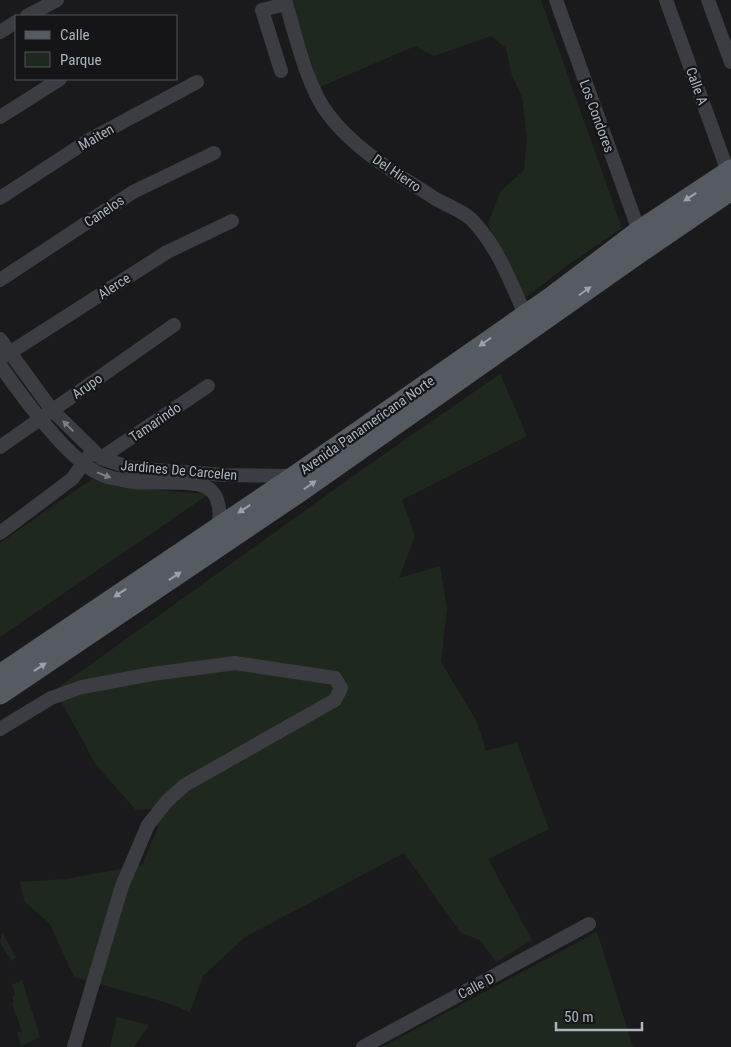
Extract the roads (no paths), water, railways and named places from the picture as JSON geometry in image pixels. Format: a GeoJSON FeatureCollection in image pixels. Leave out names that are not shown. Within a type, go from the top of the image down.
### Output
{"type":"FeatureCollection","features":[{"type":"Feature","properties":{"kind":"main road","name":"Avenida Panamericana Norte"},"geometry":{"type":"LineString","coordinates":[[0,675],[218,526],[528,322],[553,296],[639,231],[730,177]]}},
{"type":"Feature","properties":{"kind":"main road","name":"Avenida Panamericana Norte"},"geometry":{"type":"LineString","coordinates":[[0,694],[302,490],[528,322],[730,177]]}},
{"type":"Feature","properties":{"kind":"street"},"geometry":{"type":"LineString","coordinates":[[29,15],[57,0]]}},
{"type":"Feature","properties":{"kind":"street","name":"Los Condores"},"geometry":{"type":"LineString","coordinates":[[556,0],[639,231]]}},
{"type":"Feature","properties":{"kind":"street","name":"Calle A"},"geometry":{"type":"LineString","coordinates":[[666,0],[730,177]]}},
{"type":"Feature","properties":{"kind":"street"},"geometry":{"type":"LineString","coordinates":[[708,0],[731,62]]}},
{"type":"Feature","properties":{"kind":"street"},"geometry":{"type":"LineString","coordinates":[[281,71],[260,5],[285,2]]}},
{"type":"Feature","properties":{"kind":"street","name":"Del Hierro"},"geometry":{"type":"LineString","coordinates":[[285,2],[312,83],[326,112],[348,138],[378,161],[437,200],[469,218],[490,241],[528,322]]}},
{"type":"Feature","properties":{"kind":"street"},"geometry":{"type":"LineString","coordinates":[[0,32],[15,23]]}},
{"type":"Feature","properties":{"kind":"street"},"geometry":{"type":"LineString","coordinates":[[0,117],[58,80]]}},
{"type":"Feature","properties":{"kind":"street","name":"Maiten"},"geometry":{"type":"LineString","coordinates":[[0,198],[89,140],[197,82]]}},
{"type":"Feature","properties":{"kind":"street","name":"Canelos"},"geometry":{"type":"LineString","coordinates":[[0,280],[133,192],[214,153]]}},
{"type":"Feature","properties":{"kind":"street","name":"Alerce"},"geometry":{"type":"LineString","coordinates":[[4,356],[167,252],[232,221]]}},
{"type":"Feature","properties":{"kind":"street","name":"Arupo"},"geometry":{"type":"LineString","coordinates":[[0,447],[174,325]]}},
{"type":"Feature","properties":{"kind":"street","name":"Jardines De Carcelen"},"geometry":{"type":"LineString","coordinates":[[0,339],[4,356],[52,410],[97,455],[131,468],[224,475],[295,476]]}},
{"type":"Feature","properties":{"kind":"street","name":"Jardines De Carcelen"},"geometry":{"type":"LineString","coordinates":[[0,365],[40,418],[83,463],[111,478],[132,482],[197,485],[210,489],[216,497],[220,511],[218,526]]}},
{"type":"Feature","properties":{"kind":"street","name":"Tamarindo"},"geometry":{"type":"LineString","coordinates":[[0,533],[72,479],[83,463],[208,386]]}},
{"type":"Feature","properties":{"kind":"street"},"geometry":{"type":"LineString","coordinates":[[0,729],[51,698],[82,687],[224,663],[265,666],[335,678],[341,688],[335,700],[185,785],[167,801],[148,825],[122,886],[74,1047]]}},
{"type":"Feature","properties":{"kind":"street","name":"Calle D"},"geometry":{"type":"LineString","coordinates":[[363,1047],[589,924]]}}]}
